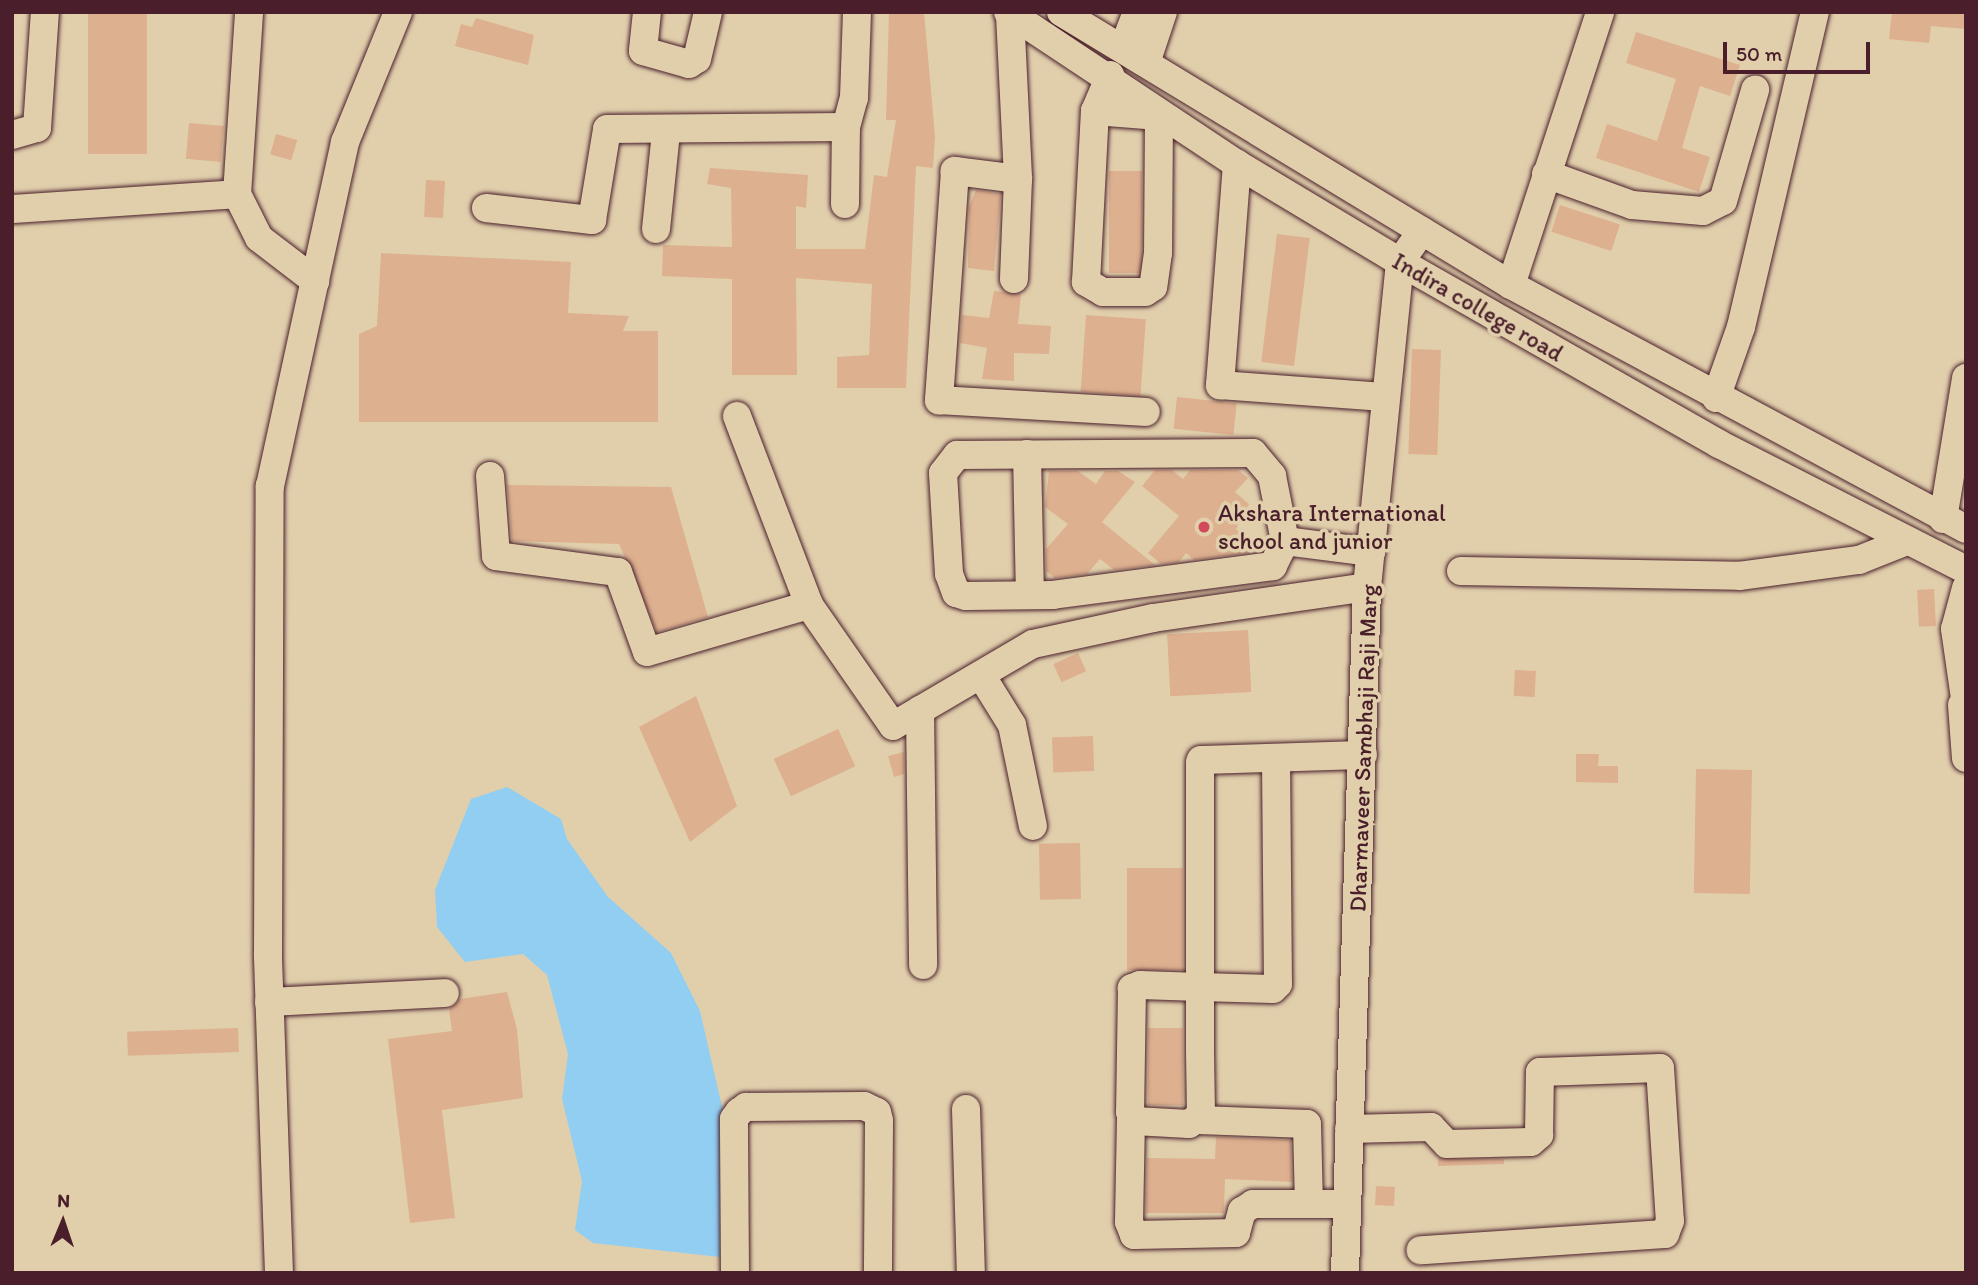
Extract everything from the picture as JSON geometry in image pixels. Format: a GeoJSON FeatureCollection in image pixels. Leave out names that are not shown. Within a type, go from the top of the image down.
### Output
{"type":"FeatureCollection","features":[{"type":"Feature","properties":{"kind":"street"},"geometry":{"type":"LineString","coordinates":[[12,135],[37,128],[45,12]]}},
{"type":"Feature","properties":{"kind":"street"},"geometry":{"type":"LineString","coordinates":[[249,12],[237,194],[259,238],[315,281]]}},
{"type":"Feature","properties":{"kind":"street"},"geometry":{"type":"LineString","coordinates":[[279,1273],[270,1002],[271,486],[345,142],[398,12]]}},
{"type":"Feature","properties":{"kind":"street"},"geometry":{"type":"LineString","coordinates":[[647,12],[643,51],[689,64],[697,59],[708,12]]}},
{"type":"Feature","properties":{"kind":"street"},"geometry":{"type":"LineString","coordinates":[[845,204],[846,127],[854,98],[857,12]]}},
{"type":"Feature","properties":{"kind":"street","name":"Indira college road"},"geometry":{"type":"LineString","coordinates":[[1061,12],[1135,53],[1511,285],[1716,398],[1954,524]]}},
{"type":"Feature","properties":{"kind":"street"},"geometry":{"type":"LineString","coordinates":[[1135,53],[1137,12]]}},
{"type":"Feature","properties":{"kind":"street"},"geometry":{"type":"LineString","coordinates":[[1135,53],[1163,12]]}},
{"type":"Feature","properties":{"kind":"street"},"geometry":{"type":"LineString","coordinates":[[1511,285],[1600,12]]}},
{"type":"Feature","properties":{"kind":"street"},"geometry":{"type":"LineString","coordinates":[[1716,398],[1741,327],[1815,12]]}},
{"type":"Feature","properties":{"kind":"street"},"geometry":{"type":"LineString","coordinates":[[1009,13],[1018,180],[1014,279]]}},
{"type":"Feature","properties":{"kind":"street","name":"Indira college road"},"geometry":{"type":"LineString","coordinates":[[1009,13],[1110,75],[1237,164],[1400,262],[1718,444],[1966,570]]}},
{"type":"Feature","properties":{"kind":"street"},"geometry":{"type":"LineString","coordinates":[[1095,111],[1159,116],[1158,253],[1153,287],[1145,292],[1104,292],[1086,282],[1095,111],[1110,75]]}},
{"type":"Feature","properties":{"kind":"street"},"geometry":{"type":"LineString","coordinates":[[1546,174],[1632,205],[1703,211],[1723,201],[1755,90]]}},
{"type":"Feature","properties":{"kind":"street"},"geometry":{"type":"LineString","coordinates":[[486,208],[592,220],[609,118],[666,132],[846,127]]}},
{"type":"Feature","properties":{"kind":"street"},"geometry":{"type":"LineString","coordinates":[[656,229],[666,132]]}},
{"type":"Feature","properties":{"kind":"street"},"geometry":{"type":"LineString","coordinates":[[1237,164],[1220,385],[1384,397]]}},
{"type":"Feature","properties":{"kind":"street"},"geometry":{"type":"LineString","coordinates":[[1018,180],[955,171],[939,400],[1146,412]]}},
{"type":"Feature","properties":{"kind":"street"},"geometry":{"type":"LineString","coordinates":[[12,209],[237,194]]}},
{"type":"Feature","properties":{"kind":"street","name":"Dharmaveer Sambhaji Raji Marg"},"geometry":{"type":"LineString","coordinates":[[1345,1273],[1367,587],[1384,397],[1400,262],[1422,232]]}},
{"type":"Feature","properties":{"kind":"street"},"geometry":{"type":"LineString","coordinates":[[1954,524],[1966,378]]}},
{"type":"Feature","properties":{"kind":"street"},"geometry":{"type":"LineString","coordinates":[[737,416],[809,605],[893,726],[1033,644],[1153,618],[1367,587]]}},
{"type":"Feature","properties":{"kind":"street"},"geometry":{"type":"LineString","coordinates":[[1253,453],[1272,476],[1285,541],[1273,566],[1041,595],[956,593],[949,574],[943,473],[957,455],[1027,454],[1253,453]]}},
{"type":"Feature","properties":{"kind":"street"},"geometry":{"type":"LineString","coordinates":[[1027,454],[1041,595],[1055,639]]}},
{"type":"Feature","properties":{"kind":"street"},"geometry":{"type":"LineString","coordinates":[[490,476],[496,556],[618,572],[647,652],[809,605]]}},
{"type":"Feature","properties":{"kind":"street"},"geometry":{"type":"LineString","coordinates":[[1285,541],[1371,552]]}},
{"type":"Feature","properties":{"kind":"street"},"geometry":{"type":"LineString","coordinates":[[1461,571],[1739,576],[1859,560],[1907,541]]}},
{"type":"Feature","properties":{"kind":"street"},"geometry":{"type":"LineString","coordinates":[[1966,588],[1955,629],[1964,705],[1966,758]]}},
{"type":"Feature","properties":{"kind":"street"},"geometry":{"type":"LineString","coordinates":[[981,675],[1012,725],[1032,826]]}},
{"type":"Feature","properties":{"kind":"street"},"geometry":{"type":"LineString","coordinates":[[920,710],[923,965]]}},
{"type":"Feature","properties":{"kind":"street"},"geometry":{"type":"LineString","coordinates":[[1199,1120],[1199,764],[1363,755]]}},
{"type":"Feature","properties":{"kind":"street"},"geometry":{"type":"LineString","coordinates":[[1276,759],[1278,984],[1273,989],[1140,985],[1129,992],[1129,1222],[1134,1235],[1225,1235],[1236,1233],[1242,1211],[1253,1204],[1346,1204]]}},
{"type":"Feature","properties":{"kind":"street"},"geometry":{"type":"LineString","coordinates":[[270,1002],[445,993]]}},
{"type":"Feature","properties":{"kind":"street"},"geometry":{"type":"LineString","coordinates":[[1349,1129],[1431,1127],[1447,1144],[1531,1142],[1539,1135],[1540,1072],[1660,1068],[1670,1220],[1665,1234],[1422,1250]]}},
{"type":"Feature","properties":{"kind":"street"},"geometry":{"type":"LineString","coordinates":[[735,1273],[734,1119],[738,1112],[746,1107],[864,1106],[877,1112],[879,1121],[878,1273]]}},
{"type":"Feature","properties":{"kind":"street"},"geometry":{"type":"LineString","coordinates":[[965,1109],[971,1273]]}},
{"type":"Feature","properties":{"kind":"street"},"geometry":{"type":"LineString","coordinates":[[1131,1118],[1179,1124],[1199,1120],[1307,1124],[1309,1204]]}},
{"type":"Feature","properties":{"kind":"water"},"geometry":{"type":"Polygon","coordinates":[[[507,787],[561,819],[567,839],[608,897],[671,953],[700,1011],[724,1115],[720,1257],[593,1243],[575,1230],[582,1181],[562,1099],[568,1054],[547,975],[523,954],[465,962],[437,927],[435,890],[471,799],[507,787]]]}},
{"type":"Feature","properties":{"kind":"building"},"geometry":{"type":"Polygon","coordinates":[[[88,12],[147,12],[147,154],[88,154],[88,12]]]}},
{"type":"Feature","properties":{"kind":"building"},"geometry":{"type":"Polygon","coordinates":[[[889,12],[924,12],[935,136],[933,168],[916,166],[906,388],[837,388],[837,357],[869,355],[872,284],[796,278],[797,375],[732,375],[732,279],[662,276],[663,245],[732,247],[731,188],[707,184],[710,168],[808,175],[806,208],[796,206],[796,249],[865,249],[874,175],[887,177],[896,120],[886,120],[889,12]]]}},
{"type":"Feature","properties":{"kind":"building"},"geometry":{"type":"Polygon","coordinates":[[[1892,12],[1966,12],[1966,29],[1931,26],[1929,43],[1889,39],[1892,12]]]}},
{"type":"Feature","properties":{"kind":"building"},"geometry":{"type":"Polygon","coordinates":[[[476,18],[534,35],[528,65],[455,46],[461,24],[472,27],[476,18]]]}},
{"type":"Feature","properties":{"kind":"building"},"geometry":{"type":"Polygon","coordinates":[[[1636,32],[1740,65],[1730,96],[1700,86],[1682,148],[1710,157],[1699,192],[1596,158],[1607,124],[1657,141],[1676,79],[1626,63],[1636,32]]]}},
{"type":"Feature","properties":{"kind":"building"},"geometry":{"type":"Polygon","coordinates":[[[189,123],[224,126],[221,162],[186,159],[189,123]]]}},
{"type":"Feature","properties":{"kind":"building"},"geometry":{"type":"Polygon","coordinates":[[[276,134],[297,140],[291,160],[270,154],[276,134]]]}},
{"type":"Feature","properties":{"kind":"building"},"geometry":{"type":"Polygon","coordinates":[[[1109,171],[1142,171],[1142,273],[1109,273],[1109,171]]]}},
{"type":"Feature","properties":{"kind":"building"},"geometry":{"type":"Polygon","coordinates":[[[426,180],[445,181],[443,218],[424,217],[426,180]]]}},
{"type":"Feature","properties":{"kind":"building"},"geometry":{"type":"Polygon","coordinates":[[[976,190],[1001,194],[994,271],[968,268],[969,207],[976,190]]]}},
{"type":"Feature","properties":{"kind":"building"},"geometry":{"type":"Polygon","coordinates":[[[1560,205],[1620,224],[1611,251],[1551,232],[1560,205]]]}},
{"type":"Feature","properties":{"kind":"building"},"geometry":{"type":"Polygon","coordinates":[[[1277,234],[1310,238],[1294,366],[1261,362],[1277,234]]]}},
{"type":"Feature","properties":{"kind":"building"},"geometry":{"type":"Polygon","coordinates":[[[381,253],[571,262],[568,313],[629,316],[623,331],[658,331],[658,422],[359,422],[359,334],[377,326],[381,253]]]}},
{"type":"Feature","properties":{"kind":"building"},"geometry":{"type":"Polygon","coordinates":[[[994,291],[1021,294],[1018,324],[1051,326],[1049,354],[1014,353],[1014,381],[982,379],[987,348],[960,343],[962,315],[989,318],[994,291]]]}},
{"type":"Feature","properties":{"kind":"building"},"geometry":{"type":"Polygon","coordinates":[[[1086,315],[1146,319],[1140,396],[1081,392],[1086,315]]]}},
{"type":"Feature","properties":{"kind":"building"},"geometry":{"type":"Polygon","coordinates":[[[1412,349],[1441,350],[1437,455],[1408,454],[1412,349]]]}},
{"type":"Feature","properties":{"kind":"building"},"geometry":{"type":"Polygon","coordinates":[[[1177,397],[1237,403],[1233,435],[1174,429],[1177,397]]]}},
{"type":"Feature","properties":{"kind":"building"},"geometry":{"type":"Polygon","coordinates":[[[1155,470],[1172,470],[1183,479],[1190,470],[1238,470],[1248,478],[1235,492],[1249,504],[1236,529],[1254,544],[1247,553],[1194,560],[1186,553],[1179,562],[1161,564],[1148,553],[1179,516],[1142,486],[1155,470]]]}},
{"type":"Feature","properties":{"kind":"building"},"geometry":{"type":"Polygon","coordinates":[[[1049,471],[1078,471],[1096,484],[1105,471],[1118,471],[1135,482],[1102,522],[1155,565],[1114,570],[1100,559],[1087,574],[1055,578],[1046,571],[1046,549],[1068,524],[1045,507],[1049,471]]]}},
{"type":"Feature","properties":{"kind":"building"},"geometry":{"type":"Polygon","coordinates":[[[507,485],[671,487],[708,617],[657,632],[619,544],[512,541],[507,485]]]}},
{"type":"Feature","properties":{"kind":"building"},"geometry":{"type":"Polygon","coordinates":[[[1934,589],[1936,626],[1919,627],[1917,590],[1934,589]]]}},
{"type":"Feature","properties":{"kind":"building"},"geometry":{"type":"Polygon","coordinates":[[[1248,630],[1251,692],[1170,696],[1167,634],[1248,630]]]}},
{"type":"Feature","properties":{"kind":"building"},"geometry":{"type":"Polygon","coordinates":[[[1078,653],[1086,671],[1061,682],[1053,664],[1078,653]]]}},
{"type":"Feature","properties":{"kind":"building"},"geometry":{"type":"Polygon","coordinates":[[[1515,670],[1536,671],[1535,697],[1514,696],[1515,670]]]}},
{"type":"Feature","properties":{"kind":"building"},"geometry":{"type":"Polygon","coordinates":[[[696,696],[737,806],[690,842],[639,727],[696,696]]]}},
{"type":"Feature","properties":{"kind":"building"},"geometry":{"type":"Polygon","coordinates":[[[838,729],[855,766],[791,796],[774,759],[838,729]]]}},
{"type":"Feature","properties":{"kind":"building"},"geometry":{"type":"Polygon","coordinates":[[[1093,736],[1094,771],[1053,772],[1052,737],[1093,736]]]}},
{"type":"Feature","properties":{"kind":"building"},"geometry":{"type":"Polygon","coordinates":[[[904,752],[904,774],[894,777],[888,756],[904,752]]]}},
{"type":"Feature","properties":{"kind":"building"},"geometry":{"type":"Polygon","coordinates":[[[1576,754],[1599,754],[1598,766],[1618,766],[1618,783],[1576,782],[1576,754]]]}},
{"type":"Feature","properties":{"kind":"building"},"geometry":{"type":"Polygon","coordinates":[[[1696,769],[1752,770],[1750,894],[1694,893],[1696,769]]]}},
{"type":"Feature","properties":{"kind":"building"},"geometry":{"type":"Polygon","coordinates":[[[1080,843],[1081,899],[1040,900],[1039,844],[1080,843]]]}},
{"type":"Feature","properties":{"kind":"building"},"geometry":{"type":"Polygon","coordinates":[[[1127,868],[1183,868],[1183,970],[1127,970],[1127,868]]]}},
{"type":"Feature","properties":{"kind":"building"},"geometry":{"type":"Polygon","coordinates":[[[507,992],[517,1029],[523,1098],[442,1110],[455,1218],[410,1223],[388,1039],[452,1031],[449,1009],[460,999],[507,992]]]}},
{"type":"Feature","properties":{"kind":"building"},"geometry":{"type":"Polygon","coordinates":[[[238,1028],[239,1052],[128,1056],[127,1032],[238,1028]]]}},
{"type":"Feature","properties":{"kind":"building"},"geometry":{"type":"Polygon","coordinates":[[[1148,1028],[1183,1028],[1183,1105],[1148,1105],[1148,1028]]]}},
{"type":"Feature","properties":{"kind":"building"},"geometry":{"type":"Polygon","coordinates":[[[1216,1137],[1291,1140],[1292,1182],[1225,1179],[1224,1213],[1146,1213],[1147,1158],[1215,1159],[1216,1137]]]}},
{"type":"Feature","properties":{"kind":"building"},"geometry":{"type":"Polygon","coordinates":[[[1438,1158],[1504,1159],[1504,1164],[1438,1166],[1438,1158]]]}},
{"type":"Feature","properties":{"kind":"building"},"geometry":{"type":"Polygon","coordinates":[[[1376,1186],[1395,1187],[1394,1206],[1375,1205],[1376,1186]]]}},
{"type":"Feature","properties":{"kind":"place","name":"Akshara International school and junior"},"geometry":{"type":"Point","coordinates":[1204,527]}}]}
